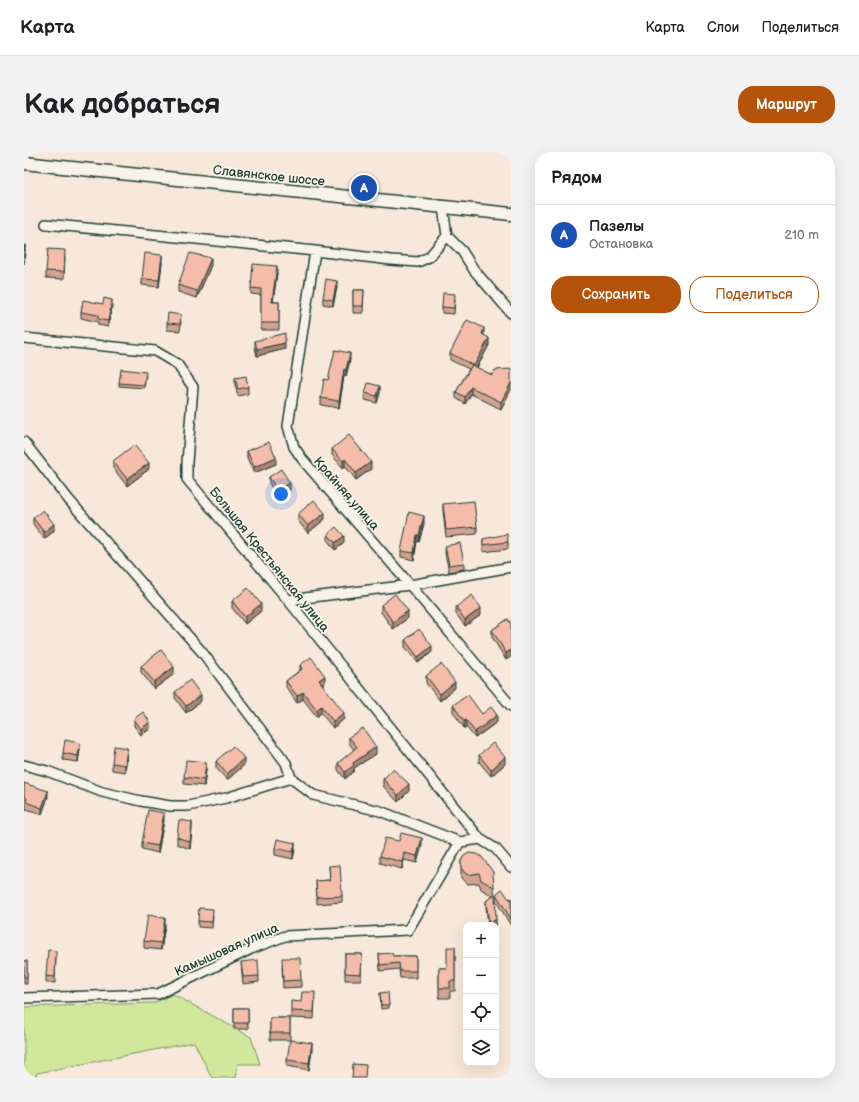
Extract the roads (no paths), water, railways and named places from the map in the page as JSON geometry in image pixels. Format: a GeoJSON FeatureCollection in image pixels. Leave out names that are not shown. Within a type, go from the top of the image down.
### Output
{"type":"FeatureCollection","features":[{"type":"Feature","properties":{"kind":"main road","name":"Славянское шоссе"},"geometry":{"type":"LineString","coordinates":[[24,163],[511,214]]}},
{"type":"Feature","properties":{"kind":"street"},"geometry":{"type":"LineString","coordinates":[[443,207],[447,236],[462,251],[474,270],[511,313]]}},
{"type":"Feature","properties":{"kind":"street"},"geometry":{"type":"LineString","coordinates":[[46,224],[418,262],[429,257],[447,236]]}},
{"type":"Feature","properties":{"kind":"street","name":"Крайняя улица"},"geometry":{"type":"LineString","coordinates":[[315,251],[288,426],[294,447],[303,460],[511,706]]}},
{"type":"Feature","properties":{"kind":"street","name":"Большая Крестьянская улица"},"geometry":{"type":"LineString","coordinates":[[24,338],[155,350],[177,364],[193,387],[187,462],[188,479],[288,600],[480,840],[496,849],[511,867]]}},
{"type":"Feature","properties":{"kind":"street"},"geometry":{"type":"LineString","coordinates":[[24,442],[69,500],[202,652],[286,763],[291,778],[313,794],[380,811],[460,842],[480,840]]}},
{"type":"Feature","properties":{"kind":"street"},"geometry":{"type":"LineString","coordinates":[[288,600],[410,585],[511,567]]}},
{"type":"Feature","properties":{"kind":"street"},"geometry":{"type":"LineString","coordinates":[[24,765],[47,771],[102,792],[170,806],[188,806],[226,798],[291,778]]}},
{"type":"Feature","properties":{"kind":"street","name":"Камышовая улица"},"geometry":{"type":"LineString","coordinates":[[24,998],[158,994],[251,949],[285,936],[408,930],[460,842]]}},
{"type":"Feature","properties":{"kind":"place","name":"Пазелы"},"geometry":{"type":"Point","coordinates":[364,188]}}]}
